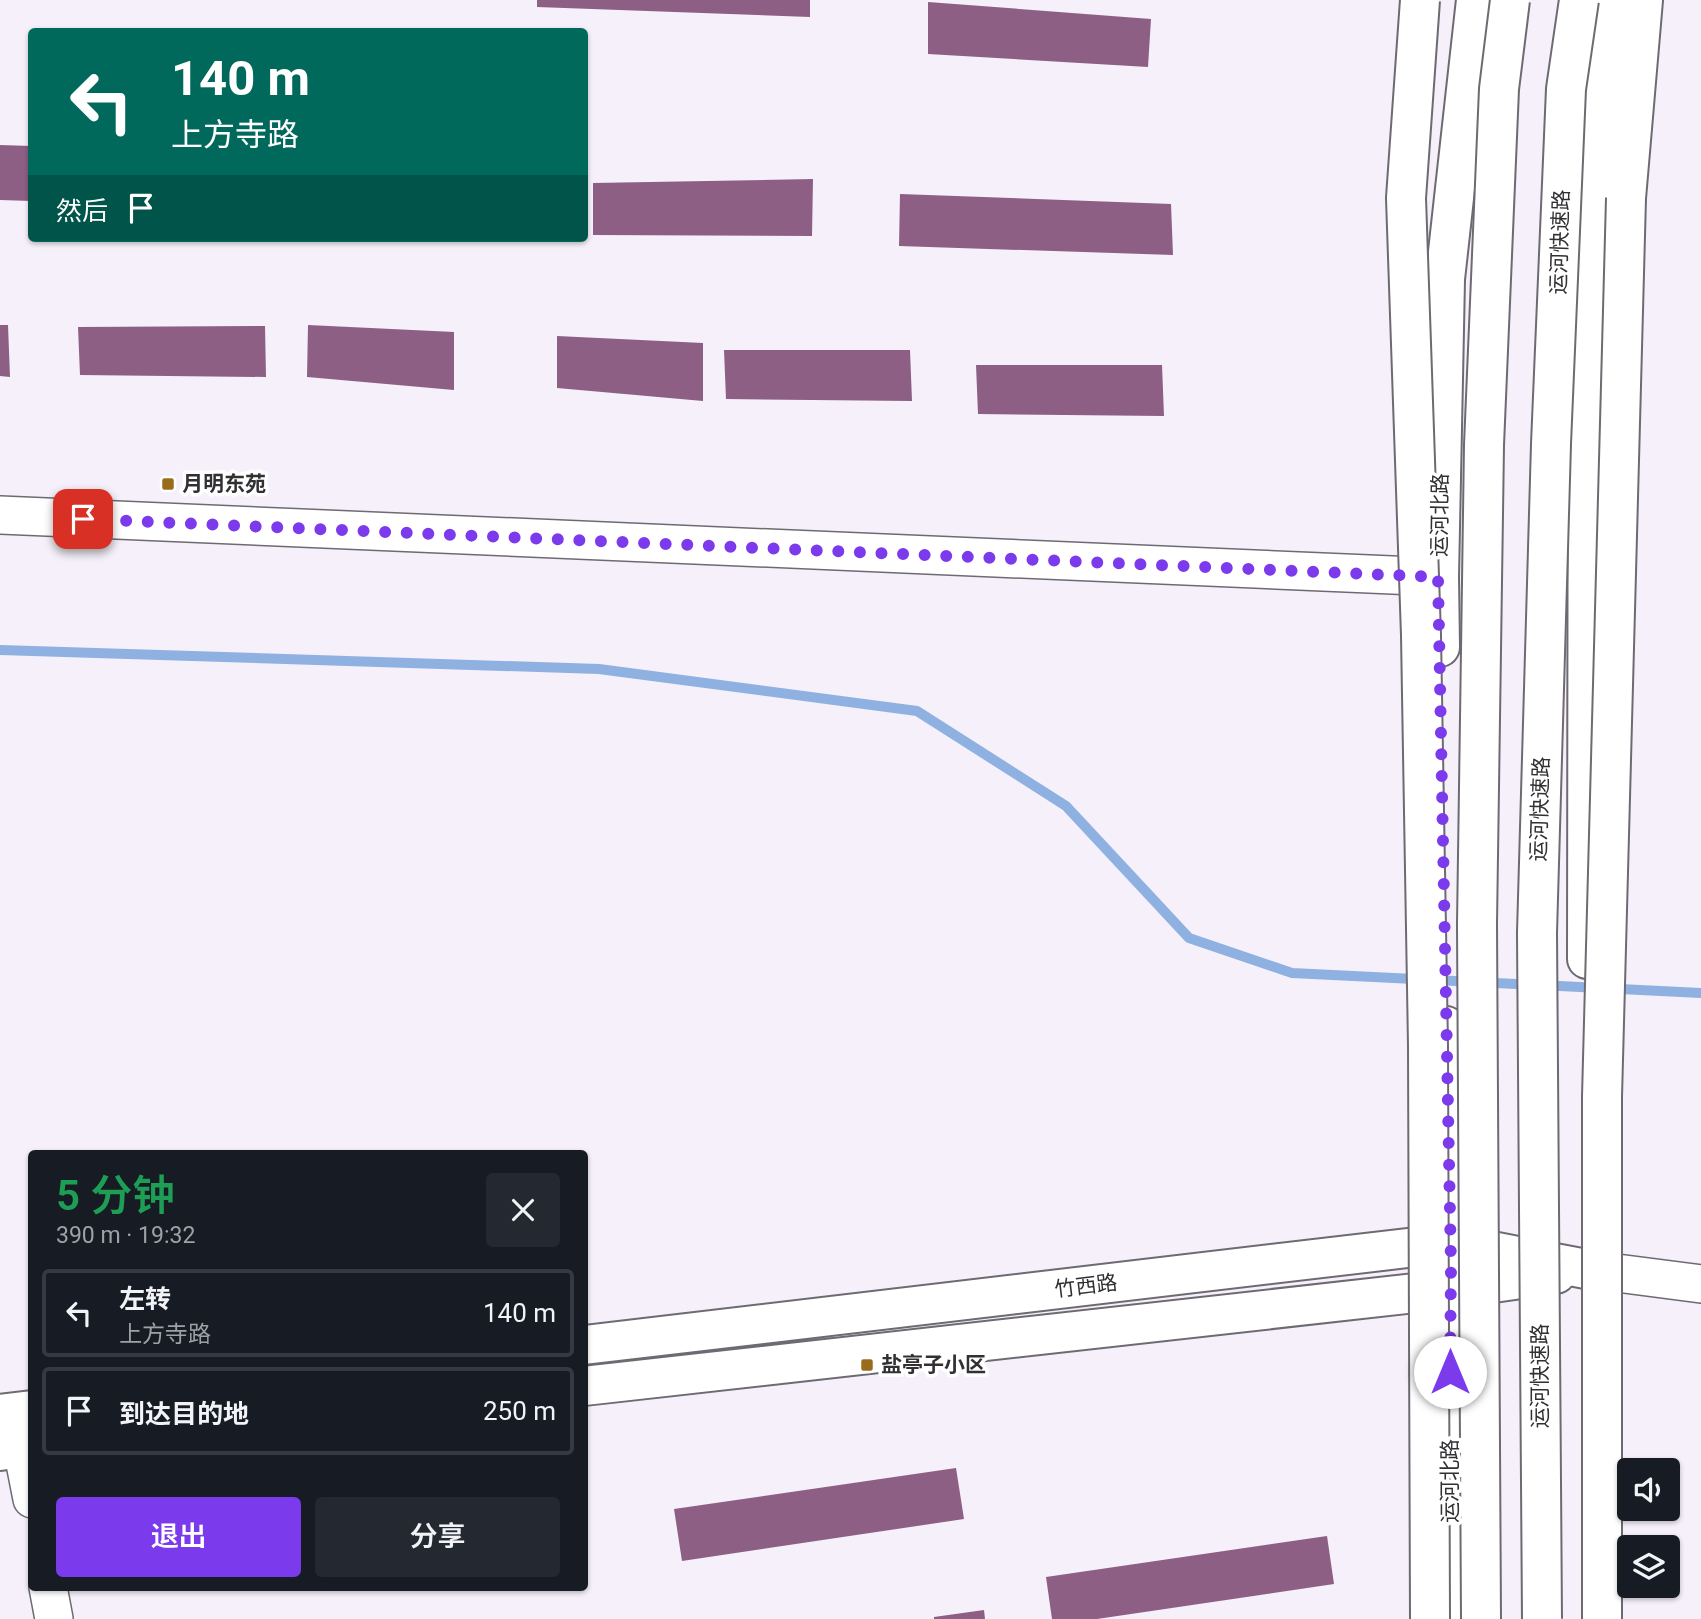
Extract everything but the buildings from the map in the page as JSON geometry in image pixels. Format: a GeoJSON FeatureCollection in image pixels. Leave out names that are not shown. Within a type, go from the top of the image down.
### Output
{"type":"FeatureCollection","features":[{"type":"Feature","properties":{"kind":"main road"},"geometry":{"type":"LineString","coordinates":[[1420,0],[1406,198],[1421,635],[1428,1046],[1430,1619]]}},
{"type":"Feature","properties":{"kind":"main road","name":"运河北路"},"geometry":{"type":"LineString","coordinates":[[1449,1619],[1451,1289],[1438,577],[1445,279],[1476,0]]}},
{"type":"Feature","properties":{"kind":"main road"},"geometry":{"type":"LineString","coordinates":[[1481,1619],[1478,924],[1484,444],[1499,89],[1510,0]]}},
{"type":"Feature","properties":{"kind":"main road","name":"运河快速路"},"geometry":{"type":"LineString","coordinates":[[1542,1619],[1537,933],[1551,444],[1566,89],[1579,0]]}},
{"type":"Feature","properties":{"kind":"main road"},"geometry":{"type":"LineString","coordinates":[[1586,1619],[1588,227],[1610,0]]}},
{"type":"Feature","properties":{"kind":"main road"},"geometry":{"type":"LineString","coordinates":[[1602,1619],[1602,1097],[1626,198],[1643,0]]}},
{"type":"Feature","properties":{"kind":"main road","name":"竹西路"},"geometry":{"type":"LineString","coordinates":[[588,1345],[1450,1243],[1586,1269]]}},
{"type":"Feature","properties":{"kind":"main road","name":"竹西路"},"geometry":{"type":"LineString","coordinates":[[588,1386],[1451,1289],[1586,1269]]}},
{"type":"Feature","properties":{"kind":"main road"},"geometry":{"type":"LineString","coordinates":[[0,1414],[28,1410]]}},
{"type":"Feature","properties":{"kind":"street"},"geometry":{"type":"LineString","coordinates":[[0,515],[1438,577]]}},
{"type":"Feature","properties":{"kind":"street","name":"竹西路"},"geometry":{"type":"LineString","coordinates":[[1586,1269],[1701,1284]]}},
{"type":"Feature","properties":{"kind":"street"},"geometry":{"type":"LineString","coordinates":[[18,1449],[28,1485]]}},
{"type":"Feature","properties":{"kind":"street"},"geometry":{"type":"LineString","coordinates":[[49,1591],[54,1619]]}},
{"type":"Feature","properties":{"kind":"waterway"},"geometry":{"type":"LineString","coordinates":[[0,650],[599,669],[917,711],[1066,806],[1189,938],[1292,973],[1701,993]]}},
{"type":"Feature","properties":{"kind":"place","name":"月明东苑"},"geometry":{"type":"Point","coordinates":[168,484]}},
{"type":"Feature","properties":{"kind":"place","name":"盐亭子小区"},"geometry":{"type":"Point","coordinates":[867,1365]}},
{"type":"Feature","properties":{"kind":"route"},"geometry":{"type":"LineString","coordinates":[[83,519],[1438,577],[1451,1266],[1450,1372]]}}]}
